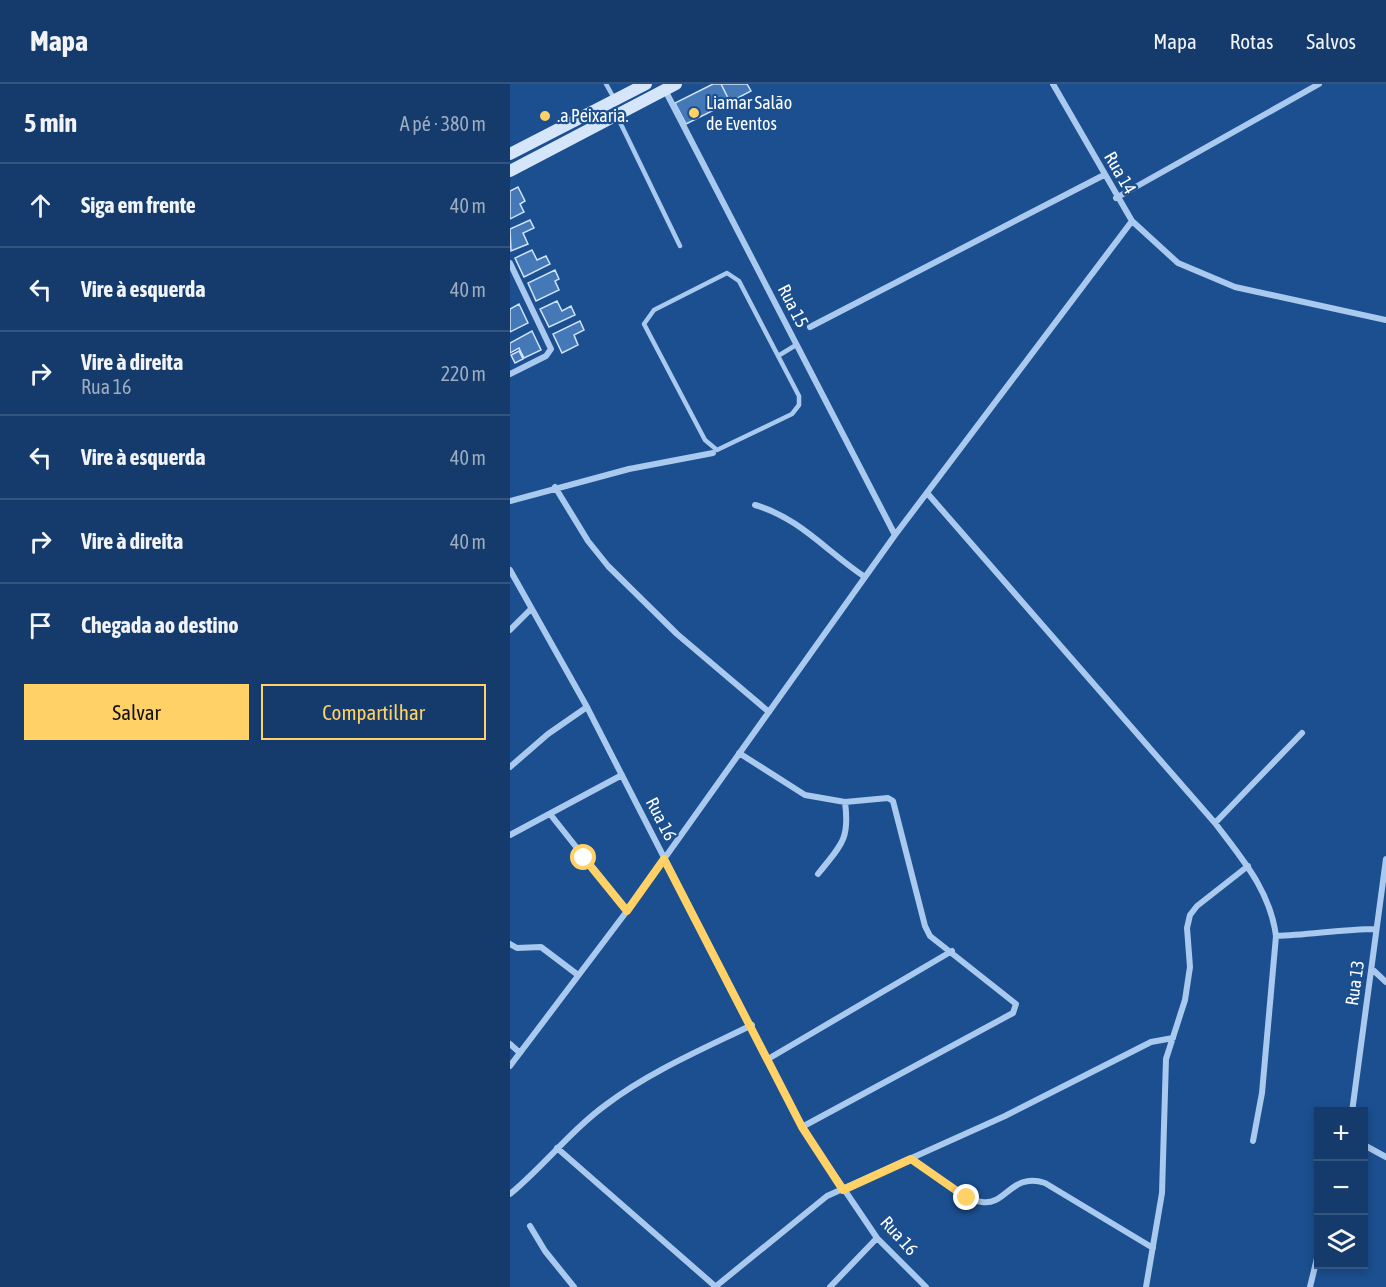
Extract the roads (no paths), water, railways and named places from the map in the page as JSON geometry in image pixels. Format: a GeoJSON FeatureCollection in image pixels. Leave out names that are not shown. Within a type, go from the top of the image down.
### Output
{"type":"FeatureCollection","features":[{"type":"Feature","properties":{"kind":"main road"},"geometry":{"type":"LineString","coordinates":[[510,154],[644,84]]}},
{"type":"Feature","properties":{"kind":"main road"},"geometry":{"type":"LineString","coordinates":[[510,171],[671,87]]}},
{"type":"Feature","properties":{"kind":"street","name":"Rua 14"},"geometry":{"type":"LineString","coordinates":[[1053,84],[1116,198],[1132,221],[1178,263],[1235,287],[1386,320]]}},
{"type":"Feature","properties":{"kind":"street"},"geometry":{"type":"LineString","coordinates":[[1116,198],[1319,84]]}},
{"type":"Feature","properties":{"kind":"street","name":"Rua 15"},"geometry":{"type":"LineString","coordinates":[[671,87],[796,345],[895,535]]}},
{"type":"Feature","properties":{"kind":"street"},"geometry":{"type":"LineString","coordinates":[[810,327],[1104,175]]}},
{"type":"Feature","properties":{"kind":"street"},"geometry":{"type":"LineString","coordinates":[[510,1066],[627,911],[895,535],[1132,221]]}},
{"type":"Feature","properties":{"kind":"street"},"geometry":{"type":"LineString","coordinates":[[510,263],[551,349],[546,356],[510,374]]}},
{"type":"Feature","properties":{"kind":"street"},"geometry":{"type":"LineString","coordinates":[[510,501],[555,487],[713,453]]}},
{"type":"Feature","properties":{"kind":"street"},"geometry":{"type":"LineString","coordinates":[[555,487],[588,541],[608,566],[677,633],[769,712]]}},
{"type":"Feature","properties":{"kind":"street"},"geometry":{"type":"LineString","coordinates":[[928,494],[1215,823],[1248,866],[1273,911],[1276,936],[1262,1093],[1253,1141]]}},
{"type":"Feature","properties":{"kind":"street"},"geometry":{"type":"LineString","coordinates":[[755,505],[776,511],[794,522],[865,577]]}},
{"type":"Feature","properties":{"kind":"street","name":"Rua 16"},"geometry":{"type":"LineString","coordinates":[[510,570],[530,610],[587,707],[752,1025],[802,1127],[877,1238],[926,1287]]}},
{"type":"Feature","properties":{"kind":"street"},"geometry":{"type":"LineString","coordinates":[[510,630],[530,610]]}},
{"type":"Feature","properties":{"kind":"street"},"geometry":{"type":"LineString","coordinates":[[510,767],[548,734],[587,707]]}},
{"type":"Feature","properties":{"kind":"street"},"geometry":{"type":"LineString","coordinates":[[1215,823],[1302,733]]}},
{"type":"Feature","properties":{"kind":"street"},"geometry":{"type":"LineString","coordinates":[[739,753],[805,795],[845,802],[888,798],[893,801],[925,926],[930,936],[1013,999],[1016,1010],[802,1127]]}},
{"type":"Feature","properties":{"kind":"street"},"geometry":{"type":"LineString","coordinates":[[510,835],[622,775]]}},
{"type":"Feature","properties":{"kind":"street"},"geometry":{"type":"LineString","coordinates":[[818,874],[846,834],[848,825],[845,802]]}},
{"type":"Feature","properties":{"kind":"street"},"geometry":{"type":"LineString","coordinates":[[550,814],[627,911]]}},
{"type":"Feature","properties":{"kind":"street","name":"Rua 13"},"geometry":{"type":"LineString","coordinates":[[1353,1107],[1386,859]]}},
{"type":"Feature","properties":{"kind":"street"},"geometry":{"type":"LineString","coordinates":[[1146,1287],[1162,1193],[1166,1059],[1185,1000],[1190,967],[1187,928],[1190,915],[1197,906],[1248,866]]}},
{"type":"Feature","properties":{"kind":"street"},"geometry":{"type":"LineString","coordinates":[[1276,936],[1307,935],[1331,929],[1377,929]]}},
{"type":"Feature","properties":{"kind":"street"},"geometry":{"type":"LineString","coordinates":[[510,944],[517,948],[541,947],[578,975]]}},
{"type":"Feature","properties":{"kind":"street"},"geometry":{"type":"LineString","coordinates":[[768,1059],[952,951]]}},
{"type":"Feature","properties":{"kind":"street"},"geometry":{"type":"LineString","coordinates":[[1372,969],[1386,982]]}},
{"type":"Feature","properties":{"kind":"street"},"geometry":{"type":"LineString","coordinates":[[510,1194],[556,1148],[607,1103],[657,1071],[752,1025]]}},
{"type":"Feature","properties":{"kind":"street"},"geometry":{"type":"LineString","coordinates":[[556,1148],[716,1287],[814,1206],[843,1190],[1005,1116],[1151,1042],[1173,1038]]}},
{"type":"Feature","properties":{"kind":"street"},"geometry":{"type":"LineString","coordinates":[[510,1044],[520,1053]]}},
{"type":"Feature","properties":{"kind":"street"},"geometry":{"type":"LineString","coordinates":[[1368,1147],[1386,1157]]}},
{"type":"Feature","properties":{"kind":"street"},"geometry":{"type":"LineString","coordinates":[[911,1159],[967,1198],[984,1203],[996,1199],[1017,1183],[1027,1180],[1045,1183],[1153,1248]]}},
{"type":"Feature","properties":{"kind":"street"},"geometry":{"type":"LineString","coordinates":[[530,1226],[545,1251],[574,1287]]}},
{"type":"Feature","properties":{"kind":"street"},"geometry":{"type":"LineString","coordinates":[[830,1287],[877,1238]]}},
{"type":"Feature","properties":{"kind":"street"},"geometry":{"type":"LineString","coordinates":[[1310,1287],[1314,1269]]}},
{"type":"Feature","properties":{"kind":"lane"},"geometry":{"type":"LineString","coordinates":[[606,84],[615,100]]}},
{"type":"Feature","properties":{"kind":"lane"},"geometry":{"type":"LineString","coordinates":[[616,115],[680,246]]}},
{"type":"Feature","properties":{"kind":"lane"},"geometry":{"type":"LineString","coordinates":[[727,273],[739,282],[778,356],[799,396],[799,405],[792,414],[717,450],[705,440],[644,324],[654,309],[727,273]]}},
{"type":"Feature","properties":{"kind":"lane"},"geometry":{"type":"LineString","coordinates":[[778,356],[796,345]]}},
{"type":"Feature","properties":{"kind":"place","name":"Liamar Salão de Eventos"},"geometry":{"type":"Point","coordinates":[694,113]}},
{"type":"Feature","properties":{"kind":"place","name":".a Peixaria."},"geometry":{"type":"Point","coordinates":[545,116]}}]}
